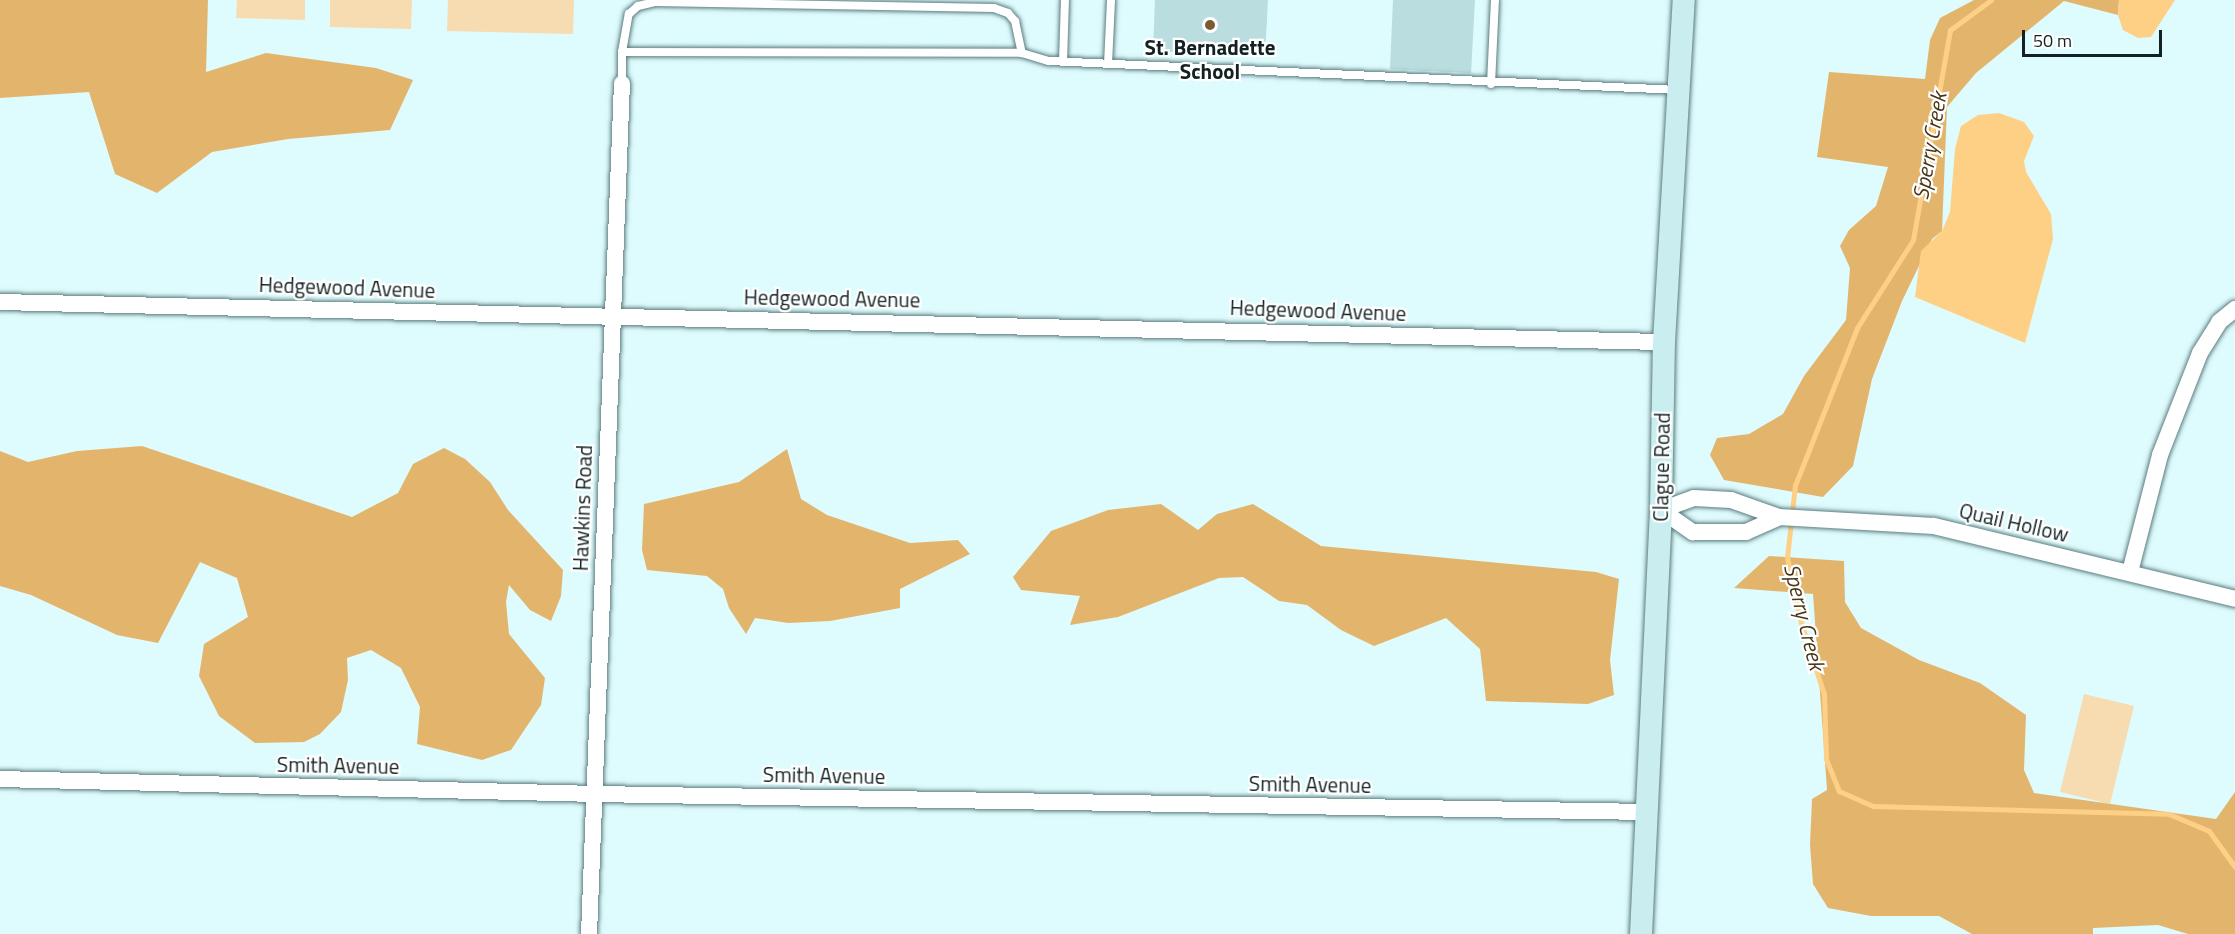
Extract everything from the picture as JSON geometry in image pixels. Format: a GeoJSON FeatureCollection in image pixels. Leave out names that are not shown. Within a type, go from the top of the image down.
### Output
{"type":"FeatureCollection","features":[{"type":"Feature","properties":{"kind":"main road","name":"Clague Road"},"geometry":{"type":"LineString","coordinates":[[1641,934],[1661,510],[1664,342],[1684,0]]}},
{"type":"Feature","properties":{"kind":"street","name":"Hawkins Road"},"geometry":{"type":"LineString","coordinates":[[588,934],[622,84]]}},
{"type":"Feature","properties":{"kind":"street","name":"Hedgewood Avenue"},"geometry":{"type":"LineString","coordinates":[[0,302],[612,318],[895,321],[1664,342]]}},
{"type":"Feature","properties":{"kind":"street"},"geometry":{"type":"LineString","coordinates":[[2130,572],[2160,455],[2188,383],[2219,322],[2235,309]]}},
{"type":"Feature","properties":{"kind":"street","name":"Quail Hollow"},"geometry":{"type":"LineString","coordinates":[[1661,510],[1694,498],[1731,500],[1779,517],[1934,526],[2235,599]]}},
{"type":"Feature","properties":{"kind":"street","name":"Quail Hollow"},"geometry":{"type":"LineString","coordinates":[[1661,510],[1693,532],[1746,532],[1779,517]]}},
{"type":"Feature","properties":{"kind":"street","name":"Smith Avenue"},"geometry":{"type":"LineString","coordinates":[[0,779],[595,794],[1647,812]]}},
{"type":"Feature","properties":{"kind":"lane"},"geometry":{"type":"LineString","coordinates":[[1063,62],[1065,0]]}},
{"type":"Feature","properties":{"kind":"lane"},"geometry":{"type":"LineString","coordinates":[[1108,64],[1111,0]]}},
{"type":"Feature","properties":{"kind":"lane"},"geometry":{"type":"LineString","coordinates":[[1491,84],[1495,0]]}},
{"type":"Feature","properties":{"kind":"lane"},"geometry":{"type":"LineString","coordinates":[[622,84],[622,52],[629,14],[638,6],[655,2],[994,8],[1008,13],[1015,21],[1022,53]]}},
{"type":"Feature","properties":{"kind":"lane"},"geometry":{"type":"LineString","coordinates":[[622,52],[1022,53],[1063,62],[1491,84],[1680,90]]}},
{"type":"Feature","properties":{"kind":"shaded area"},"geometry":{"type":"Polygon","coordinates":[[[0,0],[208,0],[206,72],[266,53],[376,68],[413,80],[390,130],[288,139],[212,152],[157,193],[115,174],[89,92],[0,98],[0,0]]]}},
{"type":"Feature","properties":{"kind":"shaded area"},"geometry":{"type":"Polygon","coordinates":[[[237,0],[305,0],[305,20],[236,18],[237,0]]]}},
{"type":"Feature","properties":{"kind":"shaded area"},"geometry":{"type":"Polygon","coordinates":[[[330,0],[412,0],[411,29],[330,27],[330,0]]]}},
{"type":"Feature","properties":{"kind":"shaded area"},"geometry":{"type":"Polygon","coordinates":[[[448,0],[574,0],[573,34],[447,31],[448,0]]]}},
{"type":"Feature","properties":{"kind":"shaded area"},"geometry":{"type":"Polygon","coordinates":[[[1974,0],[2119,0],[2118,15],[2064,1],[1976,73],[1947,107],[1942,231],[1932,239],[1902,301],[1872,379],[1853,466],[1823,497],[1724,480],[1710,455],[1717,438],[1749,434],[1783,414],[1804,376],[1846,320],[1850,268],[1840,246],[1849,230],[1876,206],[1888,167],[1817,157],[1829,72],[1925,79],[1930,40],[1940,18],[1974,0]]]}},
{"type":"Feature","properties":{"kind":"shaded area"},"geometry":{"type":"Polygon","coordinates":[[[2119,0],[2175,0],[2151,37],[2138,38],[2123,30],[2118,15],[2119,0]]]}},
{"type":"Feature","properties":{"kind":"shaded area"},"geometry":{"type":"Polygon","coordinates":[[[1999,113],[2024,122],[2034,136],[2024,161],[2026,172],[2051,214],[2053,239],[2025,343],[1915,297],[1921,251],[1942,231],[1950,212],[1955,149],[1961,126],[1978,115],[1999,113]]]}},
{"type":"Feature","properties":{"kind":"shaded area"},"geometry":{"type":"Polygon","coordinates":[[[142,446],[352,517],[398,493],[413,464],[444,448],[465,459],[490,482],[508,510],[563,570],[561,596],[551,621],[530,610],[509,585],[506,602],[509,634],[545,678],[541,705],[511,750],[482,760],[417,744],[420,707],[401,668],[371,650],[347,658],[348,680],[341,712],[320,734],[304,742],[255,743],[219,716],[199,676],[204,644],[248,617],[237,578],[200,562],[158,643],[117,635],[31,595],[0,586],[0,451],[28,462],[77,451],[142,446]]]}},
{"type":"Feature","properties":{"kind":"shaded area"},"geometry":{"type":"Polygon","coordinates":[[[787,449],[801,499],[827,515],[910,543],[958,540],[970,554],[900,589],[900,608],[830,621],[788,623],[755,618],[746,634],[729,608],[723,589],[707,576],[647,570],[642,550],[644,504],[739,482],[787,449]]]}},
{"type":"Feature","properties":{"kind":"shaded area"},"geometry":{"type":"Polygon","coordinates":[[[1161,504],[1198,530],[1217,514],[1253,504],[1321,546],[1596,572],[1619,579],[1610,660],[1614,695],[1588,704],[1486,701],[1480,649],[1446,618],[1374,646],[1341,630],[1307,605],[1279,601],[1243,577],[1219,578],[1118,617],[1070,625],[1080,596],[1021,590],[1013,577],[1051,531],[1108,510],[1161,504]]]}},
{"type":"Feature","properties":{"kind":"shaded area"},"geometry":{"type":"Polygon","coordinates":[[[1769,556],[1844,561],[1845,602],[1861,628],[1919,660],[1980,683],[2026,715],[2024,770],[2034,793],[2216,819],[2235,792],[2235,934],[2188,934],[2158,925],[2093,928],[2093,934],[1972,934],[1939,916],[1871,916],[1828,908],[1813,884],[1810,845],[1812,799],[1827,790],[1813,594],[1734,588],[1769,556]]]}},
{"type":"Feature","properties":{"kind":"shaded area"},"geometry":{"type":"Polygon","coordinates":[[[2084,694],[2134,706],[2110,804],[2060,792],[2084,694]]]}},
{"type":"Feature","properties":{"kind":"building","name":"St. Bernadette School"},"geometry":{"type":"Polygon","coordinates":[[[1155,0],[1268,0],[1265,56],[1153,51],[1155,0]]]}},
{"type":"Feature","properties":{"kind":"building"},"geometry":{"type":"Polygon","coordinates":[[[1393,0],[1475,0],[1471,73],[1390,69],[1393,0]]]}},
{"type":"Feature","properties":{"kind":"waterway","name":"Sperry Creek"},"geometry":{"type":"LineString","coordinates":[[1991,0],[1950,30],[1913,240],[1857,328],[1795,485],[1787,557],[1801,623],[1824,694],[1826,759],[1839,791],[1873,806],[2169,814],[2209,831],[2235,867]]}},
{"type":"Feature","properties":{"kind":"place","name":"St. Bernadette School"},"geometry":{"type":"Point","coordinates":[1210,25]}}]}
